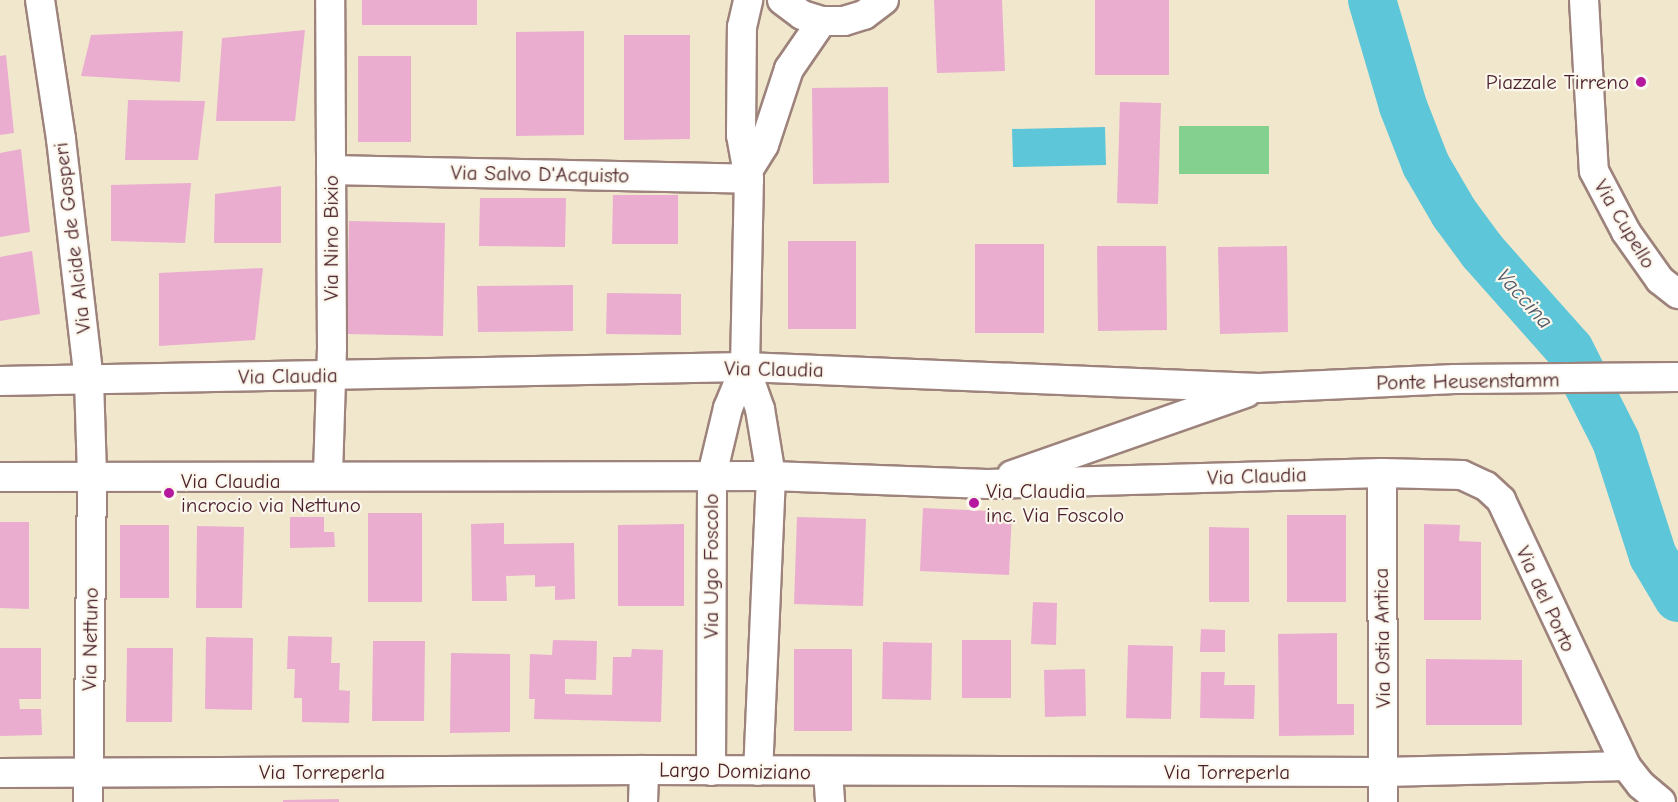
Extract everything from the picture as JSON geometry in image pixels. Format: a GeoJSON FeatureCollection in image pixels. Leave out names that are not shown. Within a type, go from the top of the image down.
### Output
{"type":"FeatureCollection","features":[{"type":"Feature","properties":{"kind":"street","name":"Via Alcide de Gasperi"},"geometry":{"type":"LineString","coordinates":[[40,0],[61,139],[89,380],[92,477]]}},
{"type":"Feature","properties":{"kind":"street","name":"Via Nino Bixio"},"geometry":{"type":"LineString","coordinates":[[328,476],[331,375],[330,0]]}},
{"type":"Feature","properties":{"kind":"street","name":"Via Ugo Foscolo"},"geometry":{"type":"LineString","coordinates":[[748,0],[742,27],[741,135],[749,174],[745,367],[760,409],[771,476],[758,771]]}},
{"type":"Feature","properties":{"kind":"street"},"geometry":{"type":"LineString","coordinates":[[782,0],[802,15],[822,21],[844,21],[864,15],[884,0]]}},
{"type":"Feature","properties":{"kind":"street","name":"Via Cupello"},"geometry":{"type":"LineString","coordinates":[[1584,0],[1594,171],[1626,232],[1659,280],[1678,294]]}},
{"type":"Feature","properties":{"kind":"street"},"geometry":{"type":"LineString","coordinates":[[749,174],[764,146],[789,69],[822,21]]}},
{"type":"Feature","properties":{"kind":"street","name":"Via Salvo D'Acquisto"},"geometry":{"type":"LineString","coordinates":[[331,170],[749,174]]}},
{"type":"Feature","properties":{"kind":"street","name":"Via Claudia"},"geometry":{"type":"LineString","coordinates":[[0,381],[745,367],[1259,388]]}},
{"type":"Feature","properties":{"kind":"street","name":"Via Ugo Foscolo"},"geometry":{"type":"LineString","coordinates":[[711,771],[712,476],[728,408],[745,367]]}},
{"type":"Feature","properties":{"kind":"street","name":"Ponte Heusenstamm"},"geometry":{"type":"LineString","coordinates":[[1259,388],[1455,379],[1678,378]]}},
{"type":"Feature","properties":{"kind":"street","name":"Via Claudia"},"geometry":{"type":"LineString","coordinates":[[987,484],[1259,388]]}},
{"type":"Feature","properties":{"kind":"street","name":"Via Claudia"},"geometry":{"type":"LineString","coordinates":[[0,477],[771,476],[987,484],[1382,473]]}},
{"type":"Feature","properties":{"kind":"street","name":"Via del Porto"},"geometry":{"type":"LineString","coordinates":[[1382,473],[1462,475],[1486,486],[1501,500],[1626,766],[1641,785],[1661,802]]}},
{"type":"Feature","properties":{"kind":"street","name":"Via Ostia Antica"},"geometry":{"type":"LineString","coordinates":[[1382,473],[1383,802]]}},
{"type":"Feature","properties":{"kind":"street","name":"Via Nettuno"},"geometry":{"type":"LineString","coordinates":[[88,802],[92,477]]}},
{"type":"Feature","properties":{"kind":"street","name":"Via Torreperla"},"geometry":{"type":"LineString","coordinates":[[828,772],[1383,772],[1626,766]]}},
{"type":"Feature","properties":{"kind":"street","name":"Via Torreperla"},"geometry":{"type":"LineString","coordinates":[[0,773],[644,770]]}},
{"type":"Feature","properties":{"kind":"street","name":"Largo Domiziano"},"geometry":{"type":"LineString","coordinates":[[643,802],[644,770],[828,772],[830,802]]}},
{"type":"Feature","properties":{"kind":"green space"},"geometry":{"type":"Polygon","coordinates":[[[1179,126],[1269,126],[1269,174],[1179,174],[1179,126]]]}},
{"type":"Feature","properties":{"kind":"water"},"geometry":{"type":"Polygon","coordinates":[[[1105,127],[1106,165],[1013,167],[1012,129],[1105,127]]]}},
{"type":"Feature","properties":{"kind":"building"},"geometry":{"type":"Polygon","coordinates":[[[362,0],[477,0],[477,25],[362,25],[362,0]]]}},
{"type":"Feature","properties":{"kind":"building"},"geometry":{"type":"Polygon","coordinates":[[[934,0],[1002,0],[1005,71],[937,73],[934,0]]]}},
{"type":"Feature","properties":{"kind":"building"},"geometry":{"type":"Polygon","coordinates":[[[1095,0],[1169,0],[1169,75],[1095,75],[1095,0]]]}},
{"type":"Feature","properties":{"kind":"building"},"geometry":{"type":"Polygon","coordinates":[[[305,30],[295,121],[216,121],[222,38],[305,30]]]}},
{"type":"Feature","properties":{"kind":"building"},"geometry":{"type":"Polygon","coordinates":[[[183,31],[180,82],[81,76],[91,35],[183,31]]]}},
{"type":"Feature","properties":{"kind":"building"},"geometry":{"type":"Polygon","coordinates":[[[584,31],[584,135],[516,136],[516,32],[584,31]]]}},
{"type":"Feature","properties":{"kind":"building"},"geometry":{"type":"Polygon","coordinates":[[[624,35],[690,35],[690,139],[624,140],[624,35]]]}},
{"type":"Feature","properties":{"kind":"building"},"geometry":{"type":"Polygon","coordinates":[[[6,55],[14,133],[0,135],[0,56],[6,55]]]}},
{"type":"Feature","properties":{"kind":"building"},"geometry":{"type":"Polygon","coordinates":[[[358,56],[411,56],[411,142],[358,142],[358,56]]]}},
{"type":"Feature","properties":{"kind":"building"},"geometry":{"type":"Polygon","coordinates":[[[888,87],[889,183],[813,184],[812,88],[888,87]]]}},
{"type":"Feature","properties":{"kind":"building"},"geometry":{"type":"Polygon","coordinates":[[[128,100],[205,101],[198,160],[125,160],[128,100]]]}},
{"type":"Feature","properties":{"kind":"building"},"geometry":{"type":"Polygon","coordinates":[[[1120,102],[1161,103],[1158,204],[1117,203],[1120,102]]]}},
{"type":"Feature","properties":{"kind":"building"},"geometry":{"type":"Polygon","coordinates":[[[21,149],[30,232],[0,237],[0,153],[21,149]]]}},
{"type":"Feature","properties":{"kind":"building"},"geometry":{"type":"Polygon","coordinates":[[[191,183],[185,243],[111,241],[111,185],[191,183]]]}},
{"type":"Feature","properties":{"kind":"building"},"geometry":{"type":"Polygon","coordinates":[[[281,186],[281,243],[214,243],[215,194],[281,186]]]}},
{"type":"Feature","properties":{"kind":"building"},"geometry":{"type":"Polygon","coordinates":[[[613,195],[678,195],[678,244],[612,244],[613,195]]]}},
{"type":"Feature","properties":{"kind":"building"},"geometry":{"type":"Polygon","coordinates":[[[480,198],[566,198],[565,247],[479,246],[480,198]]]}},
{"type":"Feature","properties":{"kind":"building"},"geometry":{"type":"Polygon","coordinates":[[[349,221],[445,223],[443,336],[347,334],[349,221]]]}},
{"type":"Feature","properties":{"kind":"building"},"geometry":{"type":"Polygon","coordinates":[[[788,241],[856,241],[856,329],[788,329],[788,241]]]}},
{"type":"Feature","properties":{"kind":"building"},"geometry":{"type":"Polygon","coordinates":[[[975,244],[1044,244],[1044,333],[975,333],[975,244]]]}},
{"type":"Feature","properties":{"kind":"building"},"geometry":{"type":"Polygon","coordinates":[[[1097,246],[1166,246],[1167,330],[1098,331],[1097,246]]]}},
{"type":"Feature","properties":{"kind":"building"},"geometry":{"type":"Polygon","coordinates":[[[1287,246],[1288,332],[1220,334],[1218,247],[1287,246]]]}},
{"type":"Feature","properties":{"kind":"building"},"geometry":{"type":"Polygon","coordinates":[[[32,251],[40,314],[0,321],[0,257],[32,251]]]}},
{"type":"Feature","properties":{"kind":"building"},"geometry":{"type":"Polygon","coordinates":[[[263,268],[255,340],[159,346],[159,273],[263,268]]]}},
{"type":"Feature","properties":{"kind":"building"},"geometry":{"type":"Polygon","coordinates":[[[573,285],[573,331],[478,332],[477,286],[573,285]]]}},
{"type":"Feature","properties":{"kind":"building"},"geometry":{"type":"Polygon","coordinates":[[[607,293],[681,294],[681,335],[606,334],[607,293]]]}},
{"type":"Feature","properties":{"kind":"building"},"geometry":{"type":"Polygon","coordinates":[[[923,508],[1012,512],[1009,575],[920,571],[923,508]]]}},
{"type":"Feature","properties":{"kind":"building"},"geometry":{"type":"Polygon","coordinates":[[[368,513],[422,513],[422,602],[368,602],[368,513]]]}},
{"type":"Feature","properties":{"kind":"building"},"geometry":{"type":"Polygon","coordinates":[[[1287,515],[1346,515],[1346,602],[1287,602],[1287,515]]]}},
{"type":"Feature","properties":{"kind":"building"},"geometry":{"type":"Polygon","coordinates":[[[290,517],[324,517],[324,532],[334,532],[335,547],[290,548],[290,517]]]}},
{"type":"Feature","properties":{"kind":"building"},"geometry":{"type":"Polygon","coordinates":[[[797,517],[866,519],[863,606],[794,604],[797,517]]]}},
{"type":"Feature","properties":{"kind":"building"},"geometry":{"type":"Polygon","coordinates":[[[0,522],[29,522],[29,609],[0,608],[0,522]]]}},
{"type":"Feature","properties":{"kind":"building"},"geometry":{"type":"Polygon","coordinates":[[[504,523],[504,544],[574,543],[575,599],[555,600],[555,586],[535,587],[535,575],[506,576],[507,601],[472,601],[471,524],[504,523]]]}},
{"type":"Feature","properties":{"kind":"building"},"geometry":{"type":"Polygon","coordinates":[[[684,524],[684,606],[618,606],[618,525],[684,524]]]}},
{"type":"Feature","properties":{"kind":"building"},"geometry":{"type":"Polygon","coordinates":[[[1424,524],[1460,525],[1459,541],[1481,542],[1481,620],[1424,620],[1424,524]]]}},
{"type":"Feature","properties":{"kind":"building"},"geometry":{"type":"Polygon","coordinates":[[[120,525],[169,525],[169,598],[120,598],[120,525]]]}},
{"type":"Feature","properties":{"kind":"building"},"geometry":{"type":"Polygon","coordinates":[[[197,526],[244,527],[242,608],[196,608],[197,526]]]}},
{"type":"Feature","properties":{"kind":"building"},"geometry":{"type":"Polygon","coordinates":[[[1209,527],[1249,528],[1249,602],[1209,602],[1209,527]]]}},
{"type":"Feature","properties":{"kind":"building"},"geometry":{"type":"Polygon","coordinates":[[[1033,602],[1057,603],[1056,645],[1031,644],[1033,602]]]}},
{"type":"Feature","properties":{"kind":"building"},"geometry":{"type":"Polygon","coordinates":[[[1201,629],[1225,630],[1225,652],[1200,652],[1201,629]]]}},
{"type":"Feature","properties":{"kind":"building"},"geometry":{"type":"Polygon","coordinates":[[[1337,633],[1337,704],[1354,704],[1354,735],[1279,736],[1278,634],[1337,633]]]}},
{"type":"Feature","properties":{"kind":"building"},"geometry":{"type":"Polygon","coordinates":[[[288,636],[332,637],[331,663],[340,663],[339,690],[350,691],[349,723],[302,722],[302,698],[294,698],[295,669],[287,669],[288,636]]]}},
{"type":"Feature","properties":{"kind":"building"},"geometry":{"type":"Polygon","coordinates":[[[206,637],[253,638],[252,710],[205,709],[206,637]]]}},
{"type":"Feature","properties":{"kind":"building"},"geometry":{"type":"Polygon","coordinates":[[[553,640],[597,641],[596,680],[565,679],[565,694],[612,695],[613,657],[631,657],[632,649],[663,650],[661,722],[534,719],[535,699],[529,699],[530,654],[552,655],[553,640]]]}},
{"type":"Feature","properties":{"kind":"building"},"geometry":{"type":"Polygon","coordinates":[[[962,640],[1011,640],[1011,698],[962,698],[962,640]]]}},
{"type":"Feature","properties":{"kind":"building"},"geometry":{"type":"Polygon","coordinates":[[[373,641],[425,641],[424,721],[372,721],[373,641]]]}},
{"type":"Feature","properties":{"kind":"building"},"geometry":{"type":"Polygon","coordinates":[[[883,642],[932,643],[931,700],[882,699],[883,642]]]}},
{"type":"Feature","properties":{"kind":"building"},"geometry":{"type":"Polygon","coordinates":[[[1128,645],[1173,646],[1171,719],[1126,718],[1128,645]]]}},
{"type":"Feature","properties":{"kind":"building"},"geometry":{"type":"Polygon","coordinates":[[[0,648],[41,648],[41,699],[19,699],[20,709],[41,709],[42,735],[0,736],[0,648]]]}},
{"type":"Feature","properties":{"kind":"building"},"geometry":{"type":"Polygon","coordinates":[[[127,648],[173,648],[172,722],[126,722],[127,648]]]}},
{"type":"Feature","properties":{"kind":"building"},"geometry":{"type":"Polygon","coordinates":[[[794,649],[852,649],[852,731],[794,731],[794,649]]]}},
{"type":"Feature","properties":{"kind":"building"},"geometry":{"type":"Polygon","coordinates":[[[451,653],[510,654],[510,732],[450,733],[451,653]]]}},
{"type":"Feature","properties":{"kind":"building"},"geometry":{"type":"Polygon","coordinates":[[[1426,659],[1522,660],[1522,725],[1426,725],[1426,659]]]}},
{"type":"Feature","properties":{"kind":"building"},"geometry":{"type":"Polygon","coordinates":[[[1085,669],[1086,716],[1045,717],[1044,670],[1085,669]]]}},
{"type":"Feature","properties":{"kind":"building"},"geometry":{"type":"Polygon","coordinates":[[[1201,672],[1225,672],[1224,685],[1255,685],[1254,719],[1200,718],[1201,672]]]}},
{"type":"Feature","properties":{"kind":"building"},"geometry":{"type":"Polygon","coordinates":[[[339,799],[339,802],[283,802],[283,800],[339,799]]]}},
{"type":"Feature","properties":{"kind":"waterway","name":"Vaccina"},"geometry":{"type":"LineString","coordinates":[[1372,0],[1403,106],[1426,165],[1454,213],[1482,251],[1570,350],[1616,441],[1653,556],[1678,598]]}},
{"type":"Feature","properties":{"kind":"place","name":"Piazzale Tirreno"},"geometry":{"type":"Point","coordinates":[1641,82]}},
{"type":"Feature","properties":{"kind":"place","name":"Via Claudia incrocio via Nettuno"},"geometry":{"type":"Point","coordinates":[169,493]}},
{"type":"Feature","properties":{"kind":"place","name":"Via Claudia inc. Via Foscolo"},"geometry":{"type":"Point","coordinates":[974,503]}}]}
